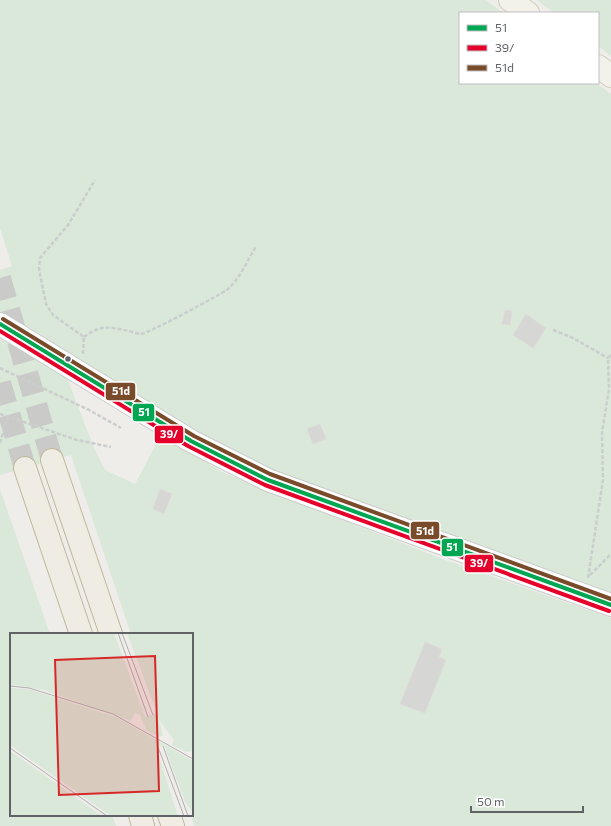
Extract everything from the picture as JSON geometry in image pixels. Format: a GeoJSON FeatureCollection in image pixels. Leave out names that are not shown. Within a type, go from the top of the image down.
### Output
{"type":"FeatureCollection","features":[{"type":"Feature","properties":{"kind":"highway"},"geometry":{"type":"LineString","coordinates":[[52,460],[110,633]]}},
{"type":"Feature","properties":{"kind":"highway"},"geometry":{"type":"LineString","coordinates":[[24,468],[81,633]]}},
{"type":"Feature","properties":{"kind":"highway"},"geometry":{"type":"LineString","coordinates":[[140,816],[144,826]]}},
{"type":"Feature","properties":{"kind":"highway"},"geometry":{"type":"LineString","coordinates":[[169,816],[173,826]]}},
{"type":"Feature","properties":{"kind":"main road"},"geometry":{"type":"LineString","coordinates":[[510,0],[527,12]]}},
{"type":"Feature","properties":{"kind":"main road"},"geometry":{"type":"LineString","coordinates":[[599,67],[611,76]]}},
{"type":"Feature","properties":{"kind":"main road"},"geometry":{"type":"LineString","coordinates":[[0,324],[191,441],[268,480],[611,605]]}},
{"type":"Feature","properties":{"kind":"path"},"geometry":{"type":"LineString","coordinates":[[84,337],[53,315],[46,304],[39,269],[40,258],[68,225],[95,180]]}},
{"type":"Feature","properties":{"kind":"path"},"geometry":{"type":"LineString","coordinates":[[84,337],[95,329],[106,327],[142,334],[214,299],[228,289],[242,271],[256,246]]}},
{"type":"Feature","properties":{"kind":"path"},"geometry":{"type":"LineString","coordinates":[[553,330],[571,337],[608,358]]}},
{"type":"Feature","properties":{"kind":"path"},"geometry":{"type":"LineString","coordinates":[[76,371],[84,350],[84,337]]}},
{"type":"Feature","properties":{"kind":"path"},"geometry":{"type":"LineString","coordinates":[[590,575],[603,480],[602,433],[609,389],[608,358],[611,355]]}},
{"type":"Feature","properties":{"kind":"path"},"geometry":{"type":"LineString","coordinates":[[0,368],[89,410],[121,428]]}},
{"type":"Feature","properties":{"kind":"path"},"geometry":{"type":"LineString","coordinates":[[0,414],[77,440],[111,447]]}},
{"type":"Feature","properties":{"kind":"path"},"geometry":{"type":"LineString","coordinates":[[0,443],[8,417]]}},
{"type":"Feature","properties":{"kind":"path"},"geometry":{"type":"LineString","coordinates":[[578,593],[590,575],[611,554]]}},
{"type":"Feature","properties":{"kind":"green space"},"geometry":{"type":"Polygon","coordinates":[[[0,0],[486,0],[502,12],[459,12],[459,84],[597,84],[611,94],[611,595],[248,463],[0,316],[0,270],[12,266],[0,228],[0,0]]]}},
{"type":"Feature","properties":{"kind":"green space"},"geometry":{"type":"Polygon","coordinates":[[[537,0],[611,0],[611,56],[599,47],[599,12],[553,12],[537,0]]]}},
{"type":"Feature","properties":{"kind":"green space"},"geometry":{"type":"Polygon","coordinates":[[[0,337],[67,378],[94,448],[105,470],[135,484],[161,435],[222,472],[445,560],[611,618],[611,826],[194,826],[191,816],[193,816],[193,633],[131,633],[71,455],[0,475],[0,337]]]}},
{"type":"Feature","properties":{"kind":"green space"},"geometry":{"type":"Polygon","coordinates":[[[0,489],[50,633],[10,633],[10,816],[112,816],[116,826],[0,826],[0,489]]]}},
{"type":"Feature","properties":{"kind":"building"},"geometry":{"type":"Polygon","coordinates":[[[505,310],[512,311],[510,325],[502,324],[505,310]]]}},
{"type":"Feature","properties":{"kind":"building"},"geometry":{"type":"Polygon","coordinates":[[[526,314],[546,328],[533,348],[513,335],[526,314]]]}},
{"type":"Feature","properties":{"kind":"building"},"geometry":{"type":"Polygon","coordinates":[[[320,424],[326,439],[313,444],[307,429],[320,424]]]}},
{"type":"Feature","properties":{"kind":"building"},"geometry":{"type":"Polygon","coordinates":[[[160,489],[172,494],[164,514],[153,509],[160,489]]]}},
{"type":"Feature","properties":{"kind":"building"},"geometry":{"type":"Polygon","coordinates":[[[425,642],[442,649],[439,657],[446,660],[425,713],[400,704],[425,642]]]}},
{"type":"Feature","properties":{"kind":"tunnel"},"geometry":{"type":"LineString","coordinates":[[0,278],[52,460]]}},
{"type":"Feature","properties":{"kind":"tunnel"},"geometry":{"type":"LineString","coordinates":[[0,383],[25,468]]}},
{"type":"Feature","properties":{"kind":"transit line","name":"51d"},"geometry":{"type":"LineString","coordinates":[[3,319],[194,436],[270,474],[611,599]]}},
{"type":"Feature","properties":{"kind":"transit line","name":"51"},"geometry":{"type":"LineString","coordinates":[[0,324],[191,441],[268,480],[611,605]]}},
{"type":"Feature","properties":{"kind":"transit line","name":"39/"},"geometry":{"type":"LineString","coordinates":[[0,331],[188,446],[265,485],[609,611]]}}]}
